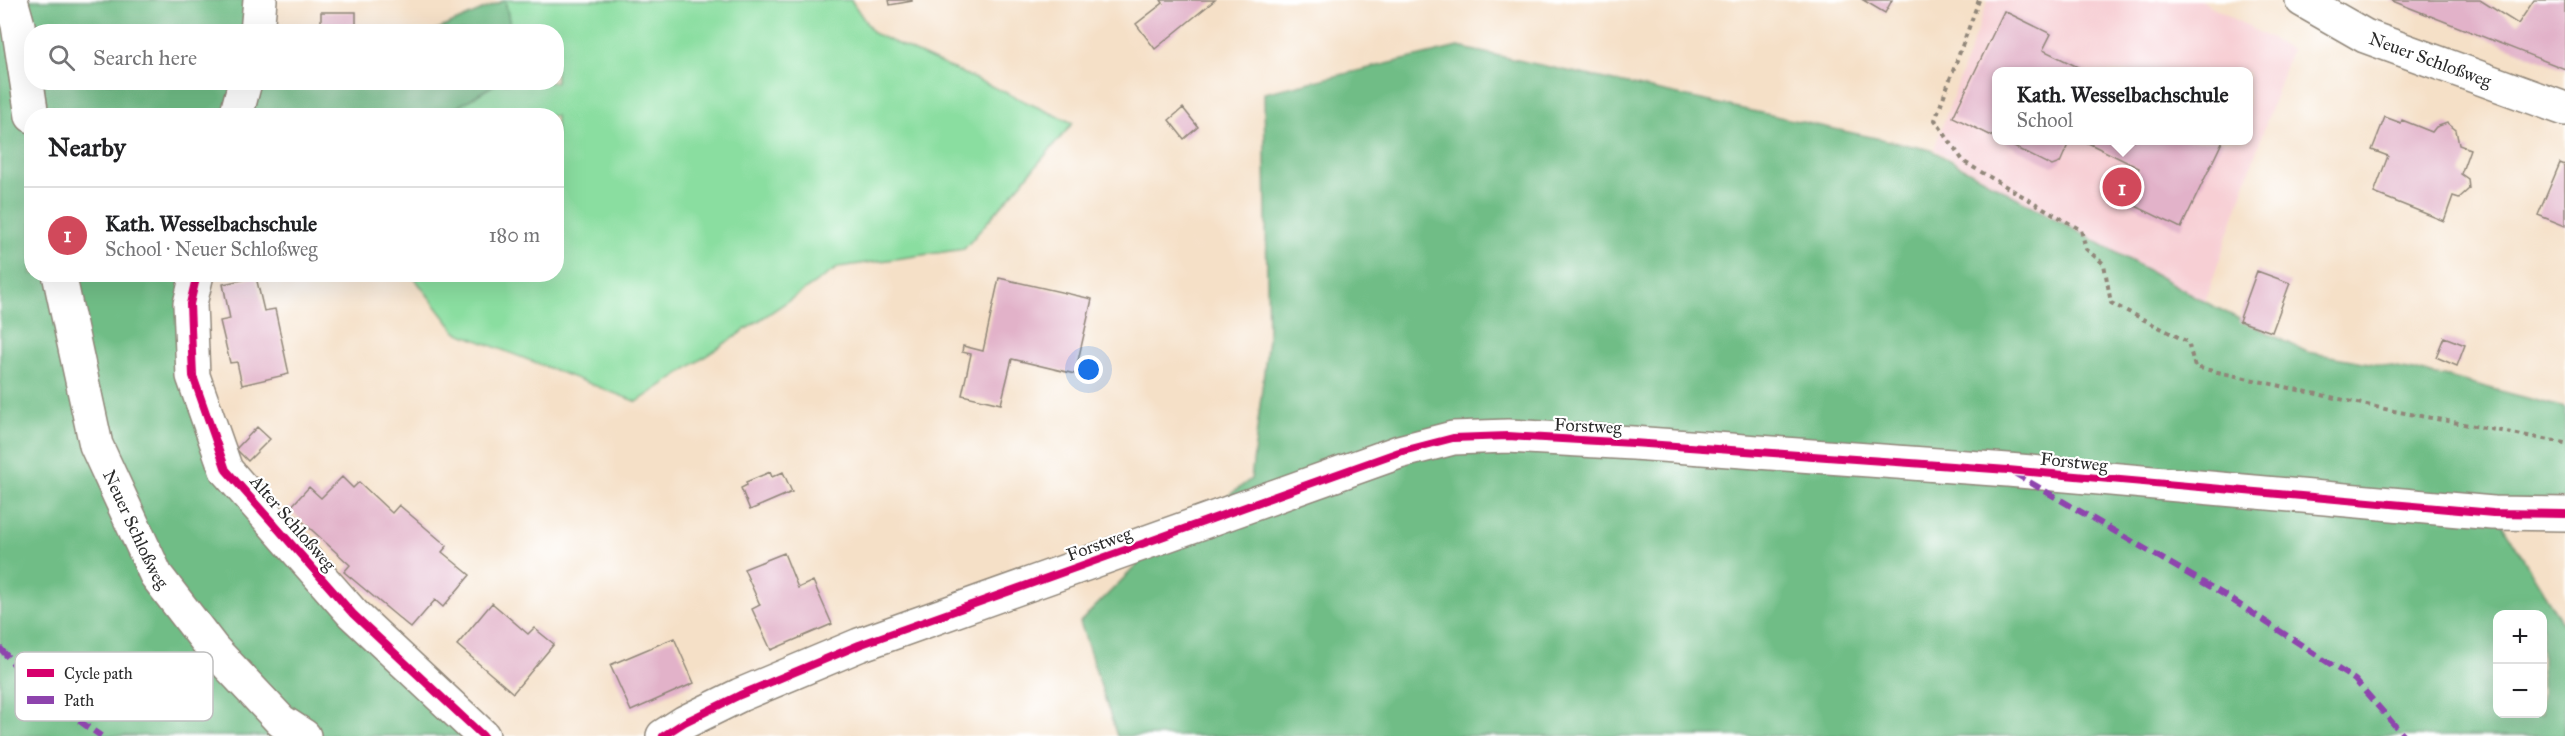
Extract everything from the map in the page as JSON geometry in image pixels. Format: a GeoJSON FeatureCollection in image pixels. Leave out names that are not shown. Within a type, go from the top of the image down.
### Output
{"type":"FeatureCollection","features":[{"type":"Feature","properties":{"kind":"street"},"geometry":{"type":"LineString","coordinates":[[11,0],[18,25],[24,64]]}},
{"type":"Feature","properties":{"kind":"street"},"geometry":{"type":"LineString","coordinates":[[258,24],[260,0]]}},
{"type":"Feature","properties":{"kind":"street","name":"Neuer Schloßweg"},"geometry":{"type":"LineString","coordinates":[[2302,0],[2365,36],[2565,109]]}},
{"type":"Feature","properties":{"kind":"street"},"geometry":{"type":"LineString","coordinates":[[28,90],[31,108]]}},
{"type":"Feature","properties":{"kind":"street"},"geometry":{"type":"LineString","coordinates":[[238,108],[242,90]]}},
{"type":"Feature","properties":{"kind":"street","name":"Neuer Schloßweg"},"geometry":{"type":"LineString","coordinates":[[61,282],[96,445],[156,575],[213,649],[282,721],[304,736]]}},
{"type":"Feature","properties":{"kind":"street","name":"Alter Schloßweg"},"geometry":{"type":"LineString","coordinates":[[195,282],[190,304],[193,376],[226,470],[353,614],[483,736]]}},
{"type":"Feature","properties":{"kind":"street","name":"Forstweg"},"geometry":{"type":"LineString","coordinates":[[663,736],[685,722],[740,695],[859,645],[1399,452],[1453,438],[1508,436],[1633,443],[2008,470],[2493,513],[2565,514]]}},
{"type":"Feature","properties":{"kind":"path"},"geometry":{"type":"LineString","coordinates":[[1979,0],[1935,120],[1964,162],[2081,230],[2086,249],[2104,264],[2110,303],[2188,342],[2195,367],[2394,411],[2565,443]]}},
{"type":"Feature","properties":{"kind":"shaded area"},"geometry":{"type":"Polygon","coordinates":[[[1988,0],[2200,0],[2291,50],[2205,302],[2064,225],[1934,149],[1988,0]]]}},
{"type":"Feature","properties":{"kind":"green space"},"geometry":{"type":"Polygon","coordinates":[[[0,0],[260,0],[263,24],[24,24],[24,90],[485,90],[456,108],[24,108],[24,282],[195,282],[190,304],[226,470],[466,736],[0,736],[0,0]]]}},
{"type":"Feature","properties":{"kind":"green space"},"geometry":{"type":"Polygon","coordinates":[[[505,0],[851,0],[873,33],[1073,123],[964,249],[839,267],[637,402],[456,332],[417,282],[564,282],[564,108],[456,108],[485,90],[564,90],[564,24],[510,24],[505,0]]]}},
{"type":"Feature","properties":{"kind":"green space"},"geometry":{"type":"Polygon","coordinates":[[[505,0],[510,24],[450,24],[505,0]]]}},
{"type":"Feature","properties":{"kind":"green space"},"geometry":{"type":"Polygon","coordinates":[[[1458,47],[1931,150],[2205,302],[2307,352],[2448,377],[2565,408],[2565,498],[2488,501],[2565,627],[2565,736],[1117,736],[1080,622],[1147,555],[1251,479],[1268,339],[1264,93],[1458,47]]]}},
{"type":"Feature","properties":{"kind":"building"},"geometry":{"type":"Polygon","coordinates":[[[889,0],[912,0],[912,1],[890,5],[889,0]]]}},
{"type":"Feature","properties":{"kind":"building"},"geometry":{"type":"Polygon","coordinates":[[[1161,0],[1215,0],[1155,49],[1136,24],[1163,3],[1161,0]]]}},
{"type":"Feature","properties":{"kind":"building"},"geometry":{"type":"Polygon","coordinates":[[[1863,0],[1892,0],[1885,13],[1863,0]]]}},
{"type":"Feature","properties":{"kind":"building"},"geometry":{"type":"Polygon","coordinates":[[[2390,0],[2480,0],[2518,24],[2534,0],[2565,0],[2565,69],[2390,0]]]}},
{"type":"Feature","properties":{"kind":"building"},"geometry":{"type":"Polygon","coordinates":[[[2004,11],[2051,34],[2043,50],[2078,67],[1992,67],[1992,136],[1953,117],[2004,11]]]}},
{"type":"Feature","properties":{"kind":"building"},"geometry":{"type":"Polygon","coordinates":[[[321,12],[356,12],[356,24],[321,24],[321,12]]]}},
{"type":"Feature","properties":{"kind":"building"},"geometry":{"type":"Polygon","coordinates":[[[1183,108],[1198,127],[1184,139],[1169,120],[1183,108]]]}},
{"type":"Feature","properties":{"kind":"building"},"geometry":{"type":"Polygon","coordinates":[[[2385,117],[2401,123],[2402,120],[2432,132],[2436,127],[2447,123],[2456,130],[2459,145],[2470,149],[2461,174],[2468,179],[2469,189],[2459,198],[2453,196],[2444,221],[2374,193],[2388,156],[2372,150],[2385,117]]]}},
{"type":"Feature","properties":{"kind":"building"},"geometry":{"type":"Polygon","coordinates":[[[2010,145],[2068,145],[2060,163],[2052,166],[2010,145]]]}},
{"type":"Feature","properties":{"kind":"building"},"geometry":{"type":"Polygon","coordinates":[[[2092,145],[2221,145],[2181,228],[2123,200],[2139,168],[2092,145]]]}},
{"type":"Feature","properties":{"kind":"building"},"geometry":{"type":"Polygon","coordinates":[[[2560,163],[2565,165],[2565,226],[2538,215],[2560,163]]]}},
{"type":"Feature","properties":{"kind":"building"},"geometry":{"type":"Polygon","coordinates":[[[2257,271],[2290,283],[2272,332],[2239,321],[2257,271]]]}},
{"type":"Feature","properties":{"kind":"building"},"geometry":{"type":"Polygon","coordinates":[[[999,278],[1092,299],[1075,374],[1012,359],[1001,404],[962,395],[971,354],[962,352],[963,346],[983,351],[999,278]]]}},
{"type":"Feature","properties":{"kind":"building"},"geometry":{"type":"Polygon","coordinates":[[[257,282],[264,311],[275,309],[289,374],[242,385],[237,362],[230,363],[220,321],[230,319],[223,284],[257,282]]]}},
{"type":"Feature","properties":{"kind":"building"},"geometry":{"type":"Polygon","coordinates":[[[2444,337],[2465,345],[2457,366],[2436,357],[2444,337]]]}},
{"type":"Feature","properties":{"kind":"building"},"geometry":{"type":"Polygon","coordinates":[[[257,427],[270,439],[248,461],[236,449],[257,427]]]}},
{"type":"Feature","properties":{"kind":"building"},"geometry":{"type":"Polygon","coordinates":[[[770,472],[772,477],[783,472],[792,492],[750,510],[741,488],[747,485],[746,482],[770,472]]]}},
{"type":"Feature","properties":{"kind":"building"},"geometry":{"type":"Polygon","coordinates":[[[342,477],[353,488],[359,482],[392,513],[399,505],[447,546],[442,552],[470,575],[443,607],[435,600],[411,628],[344,572],[350,565],[289,509],[309,487],[321,498],[342,477]]]}},
{"type":"Feature","properties":{"kind":"building"},"geometry":{"type":"Polygon","coordinates":[[[784,553],[798,588],[813,581],[832,624],[771,650],[752,609],[760,605],[744,569],[784,553]]]}},
{"type":"Feature","properties":{"kind":"building"},"geometry":{"type":"Polygon","coordinates":[[[492,603],[528,634],[534,628],[554,644],[513,693],[457,645],[492,603]]]}},
{"type":"Feature","properties":{"kind":"building"},"geometry":{"type":"Polygon","coordinates":[[[674,638],[694,683],[631,711],[610,665],[674,638]]]}},
{"type":"Feature","properties":{"kind":"marked path"},"geometry":{"type":"LineString","coordinates":[[2014,473],[2223,594],[2355,680],[2404,736]]}},
{"type":"Feature","properties":{"kind":"marked path"},"geometry":{"type":"LineString","coordinates":[[0,648],[15,665]]}},
{"type":"Feature","properties":{"kind":"marked path"},"geometry":{"type":"LineString","coordinates":[[79,721],[101,736]]}},
{"type":"Feature","properties":{"kind":"cycle path"},"geometry":{"type":"LineString","coordinates":[[195,282],[190,304],[193,376],[226,470],[353,614],[483,736]]}},
{"type":"Feature","properties":{"kind":"cycle path"},"geometry":{"type":"LineString","coordinates":[[663,736],[685,722],[740,695],[859,645],[1399,452],[1453,438],[1508,436],[1633,443],[2008,470],[2493,513],[2565,514]]}},
{"type":"Feature","properties":{"kind":"place","name":"Kath. Wesselbachschule"},"geometry":{"type":"Point","coordinates":[2122,187]}}]}
